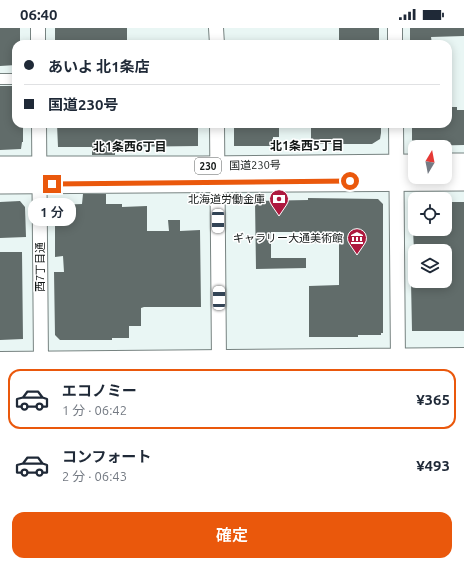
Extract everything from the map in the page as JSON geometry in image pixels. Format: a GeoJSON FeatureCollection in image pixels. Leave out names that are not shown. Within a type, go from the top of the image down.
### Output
{"type":"FeatureCollection","features":[{"type":"Feature","properties":{"kind":"highway"},"geometry":{"type":"LineString","coordinates":[[452,163],[464,163]]}},
{"type":"Feature","properties":{"kind":"highway","name":"国道230号"},"geometry":{"type":"LineString","coordinates":[[0,166],[40,175]]}},
{"type":"Feature","properties":{"kind":"highway","name":"国道230号"},"geometry":{"type":"LineString","coordinates":[[397,172],[408,167]]}},
{"type":"Feature","properties":{"kind":"highway","name":"国道230号"},"geometry":{"type":"LineString","coordinates":[[0,184],[40,175],[397,172],[464,181]]}},
{"type":"Feature","properties":{"kind":"street"},"geometry":{"type":"LineString","coordinates":[[38,28],[38,40]]}},
{"type":"Feature","properties":{"kind":"street"},"geometry":{"type":"LineString","coordinates":[[216,28],[217,40]]}},
{"type":"Feature","properties":{"kind":"street"},"geometry":{"type":"LineString","coordinates":[[395,28],[395,40]]}},
{"type":"Feature","properties":{"kind":"street"},"geometry":{"type":"LineString","coordinates":[[0,79],[12,79]]}},
{"type":"Feature","properties":{"kind":"street","name":"西7丁目通"},"geometry":{"type":"LineString","coordinates":[[39,128],[41,360]]}},
{"type":"Feature","properties":{"kind":"street"},"geometry":{"type":"LineString","coordinates":[[217,128],[219,359]]}},
{"type":"Feature","properties":{"kind":"street"},"geometry":{"type":"LineString","coordinates":[[396,128],[398,359]]}},
{"type":"Feature","properties":{"kind":"street"},"geometry":{"type":"LineString","coordinates":[[0,359],[398,359],[464,355]]}},
{"type":"Feature","properties":{"kind":"building"},"geometry":{"type":"Polygon","coordinates":[[[0,28],[20,28],[20,40],[12,40],[12,65],[0,66],[0,28]]]}},
{"type":"Feature","properties":{"kind":"building"},"geometry":{"type":"Polygon","coordinates":[[[55,28],[127,28],[127,40],[55,40],[55,28]]]}},
{"type":"Feature","properties":{"kind":"building"},"geometry":{"type":"Polygon","coordinates":[[[339,28],[379,28],[379,40],[339,40],[339,28]]]}},
{"type":"Feature","properties":{"kind":"building"},"geometry":{"type":"Polygon","coordinates":[[[410,28],[464,28],[464,36],[431,37],[431,40],[410,40],[410,28]]]}},
{"type":"Feature","properties":{"kind":"building"},"geometry":{"type":"Polygon","coordinates":[[[0,86],[12,86],[12,128],[23,128],[23,142],[21,149],[0,150],[0,86]]]}},
{"type":"Feature","properties":{"kind":"building"},"geometry":{"type":"Polygon","coordinates":[[[452,107],[457,107],[457,110],[464,110],[464,145],[452,145],[452,140],[412,140],[412,128],[452,128],[452,107]]]}},
{"type":"Feature","properties":{"kind":"building"},"geometry":{"type":"Polygon","coordinates":[[[57,128],[198,128],[198,146],[115,147],[115,155],[92,155],[92,147],[58,147],[57,128]]]}},
{"type":"Feature","properties":{"kind":"building"},"geometry":{"type":"Polygon","coordinates":[[[234,128],[279,128],[279,137],[273,137],[273,146],[234,146],[234,128]]]}},
{"type":"Feature","properties":{"kind":"building"},"geometry":{"type":"Polygon","coordinates":[[[311,128],[381,128],[380,139],[372,144],[311,144],[311,128]]]}},
{"type":"Feature","properties":{"kind":"building"},"geometry":{"type":"Polygon","coordinates":[[[83,194],[106,194],[106,204],[122,204],[122,207],[147,206],[147,231],[169,231],[168,220],[180,220],[180,231],[200,230],[201,307],[141,308],[141,326],[129,326],[129,338],[112,338],[112,340],[60,340],[55,335],[54,272],[64,272],[63,256],[55,257],[55,205],[82,204],[83,194]]]}},
{"type":"Feature","properties":{"kind":"building"},"geometry":{"type":"Polygon","coordinates":[[[308,198],[378,199],[383,204],[383,333],[381,333],[381,335],[358,335],[358,337],[309,337],[309,286],[339,285],[339,243],[309,243],[309,232],[271,232],[271,258],[306,258],[306,268],[256,269],[255,201],[308,200],[308,198]]]}},
{"type":"Feature","properties":{"kind":"building"},"geometry":{"type":"Polygon","coordinates":[[[20,201],[25,207],[26,237],[0,238],[0,202],[20,201]]]}},
{"type":"Feature","properties":{"kind":"building"},"geometry":{"type":"Polygon","coordinates":[[[452,202],[464,202],[464,331],[412,331],[411,288],[452,288],[452,244],[414,244],[413,236],[452,236],[452,202]]]}},
{"type":"Feature","properties":{"kind":"building"},"geometry":{"type":"Polygon","coordinates":[[[0,252],[22,252],[23,339],[0,340],[0,252]]]}},
{"type":"Feature","properties":{"kind":"place","name":"北海道労働金庫"},"geometry":{"type":"Point","coordinates":[279,216]}},
{"type":"Feature","properties":{"kind":"place","name":"ギャラリー大通美術館"},"geometry":{"type":"Point","coordinates":[357,255]}},
{"type":"Feature","properties":{"kind":"district","name":"北1条西5丁目"},"geometry":{"type":"Point","coordinates":[307,146]}},
{"type":"Feature","properties":{"kind":"district","name":"北1条西6丁目"},"geometry":{"type":"Point","coordinates":[130,147]}},
{"type":"Feature","properties":{"kind":"route"},"geometry":{"type":"LineString","coordinates":[[52,184],[350,181]]}}]}
